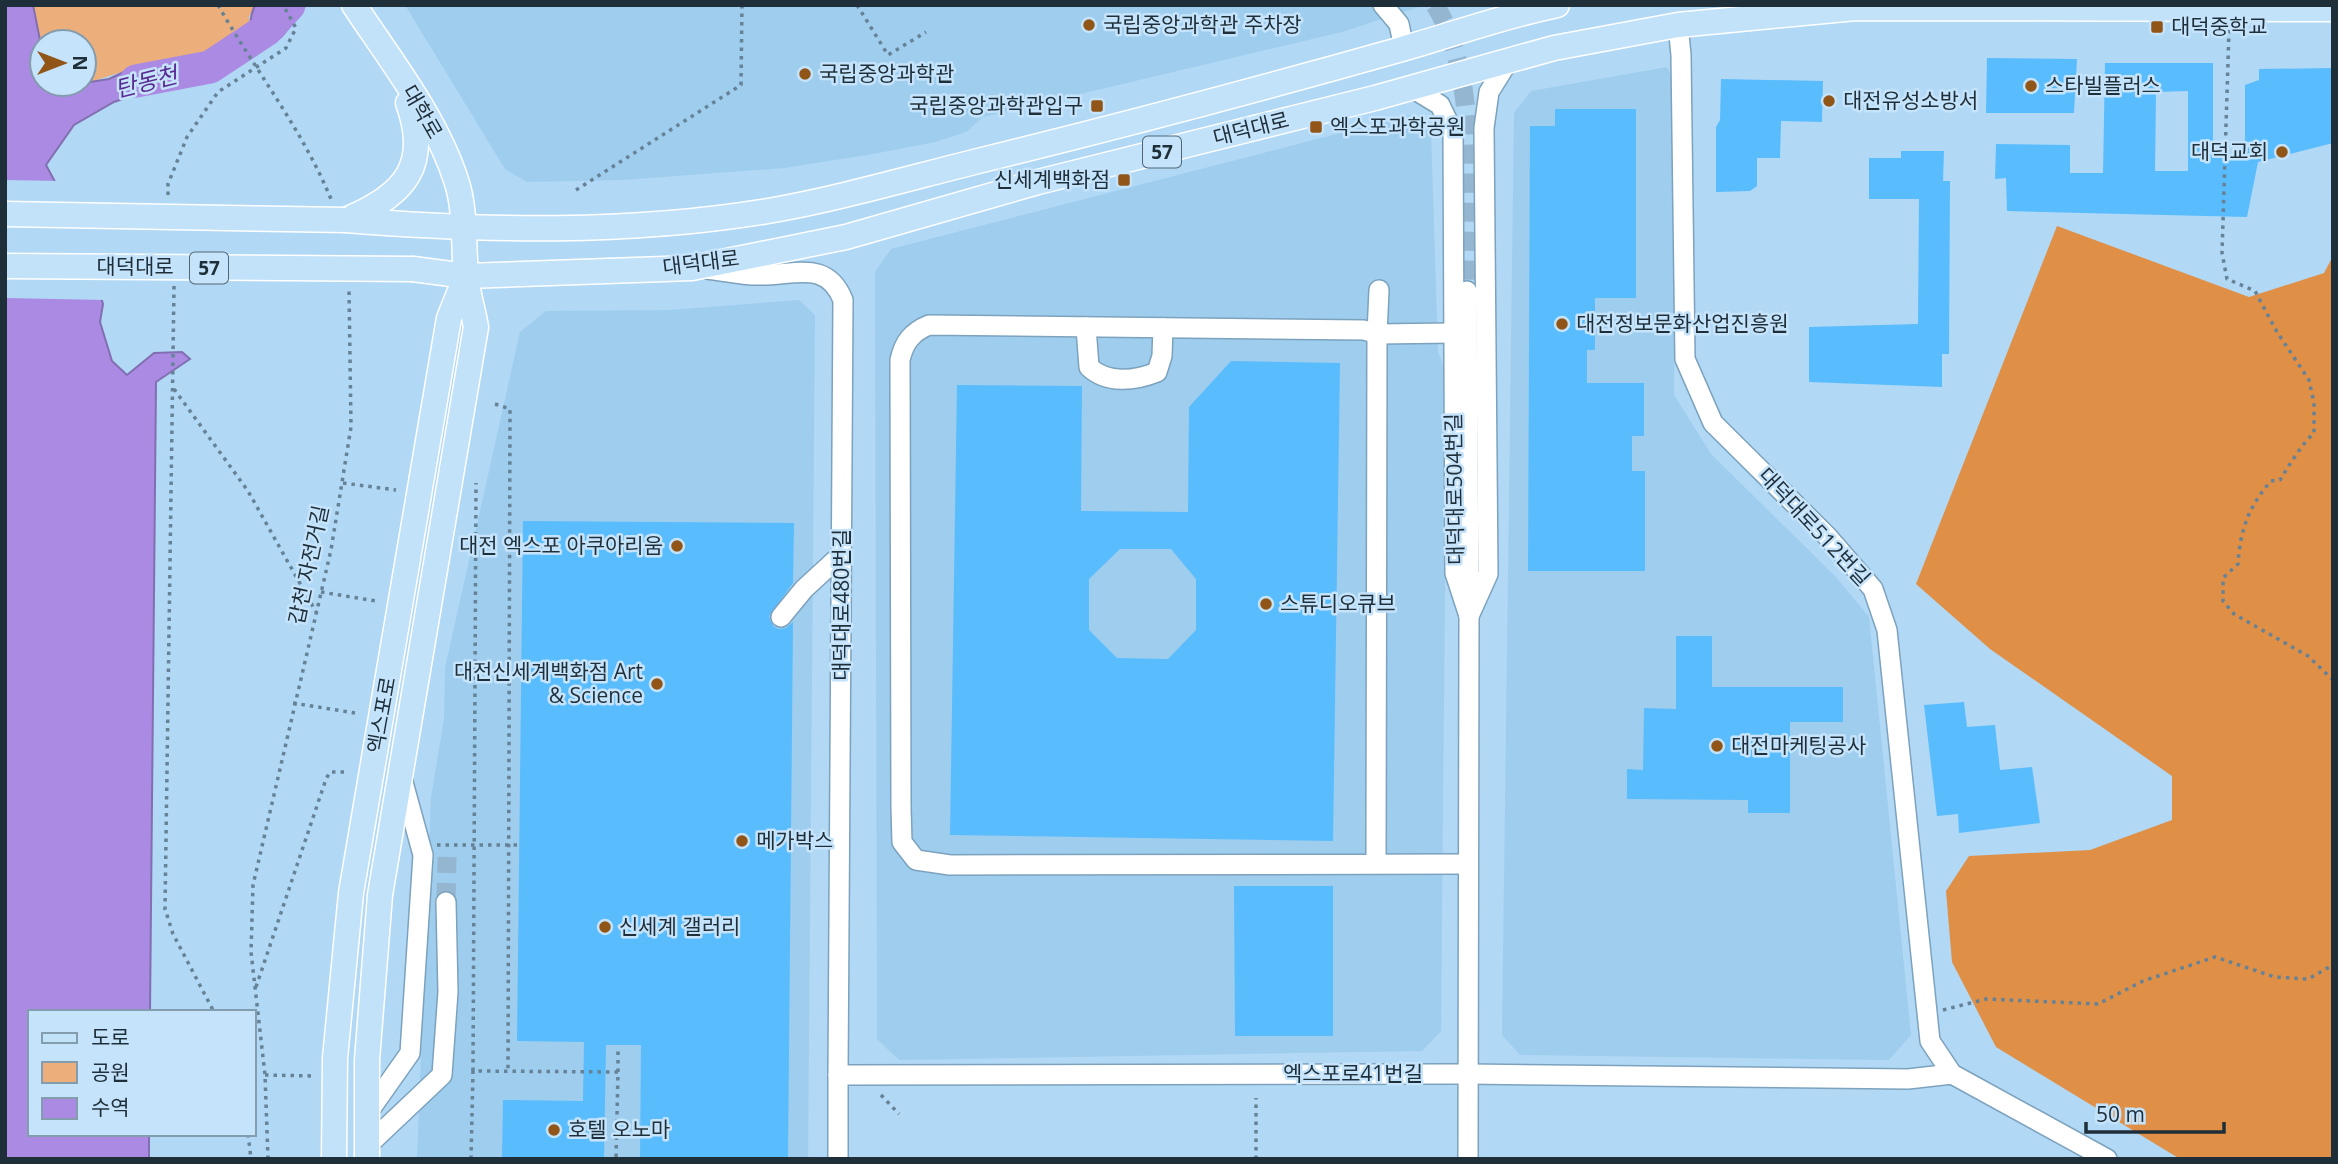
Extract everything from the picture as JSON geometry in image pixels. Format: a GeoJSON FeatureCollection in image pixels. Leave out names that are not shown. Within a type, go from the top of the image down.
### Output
{"type":"FeatureCollection","features":[{"type":"Feature","properties":{"kind":"main road","name":"대학로"},"geometry":{"type":"LineString","coordinates":[[355,6],[393,63],[443,149],[457,184],[465,229]]}},
{"type":"Feature","properties":{"kind":"main road","name":"대덕대로"},"geometry":{"type":"LineString","coordinates":[[5,214],[339,212],[416,225],[465,229],[664,224],[769,211],[1044,145],[1404,48],[1504,16],[1553,6]]}},
{"type":"Feature","properties":{"kind":"main road","name":"대덕대로"},"geometry":{"type":"LineString","coordinates":[[5,267],[413,269],[466,276],[692,268],[846,237],[1038,182],[1412,88],[1555,48],[1678,25],[1856,8],[2333,9]]}},
{"type":"Feature","properties":{"kind":"main road"},"geometry":{"type":"LineString","coordinates":[[339,212],[377,206],[397,191],[411,173],[417,148],[412,116],[393,63]]}},
{"type":"Feature","properties":{"kind":"main road","name":"엑스포로"},"geometry":{"type":"LineString","coordinates":[[367,1152],[368,1060],[380,895],[476,327],[466,276],[465,229]]}},
{"type":"Feature","properties":{"kind":"main road","name":"엑스포로"},"geometry":{"type":"LineString","coordinates":[[334,1159],[335,1058],[351,893],[449,318],[466,276]]}},
{"type":"Feature","properties":{"kind":"street"},"geometry":{"type":"LineString","coordinates":[[1383,5],[1399,24],[1404,48]]}},
{"type":"Feature","properties":{"kind":"street","name":"대덕대로512번길"},"geometry":{"type":"LineString","coordinates":[[1678,25],[1681,55],[1685,359],[1713,423],[1827,536],[1873,589],[1887,630],[1930,1041],[1952,1074],[2107,1159]]}},
{"type":"Feature","properties":{"kind":"street"},"geometry":{"type":"LineString","coordinates":[[1469,616],[1488,574],[1484,128],[1489,92],[1509,60]]}},
{"type":"Feature","properties":{"kind":"street","name":"대덕대로504번길"},"geometry":{"type":"LineString","coordinates":[[1412,88],[1440,105],[1453,132],[1460,285],[1454,333],[1455,573],[1469,616],[1468,1159]]}},
{"type":"Feature","properties":{"kind":"street"},"geometry":{"type":"LineString","coordinates":[[1469,616],[1461,263],[1477,258],[1487,272]]}},
{"type":"Feature","properties":{"kind":"street","name":"대덕대로480번길"},"geometry":{"type":"LineString","coordinates":[[692,268],[762,275],[797,271],[821,275],[837,284],[843,300],[838,1075]]}},
{"type":"Feature","properties":{"kind":"street"},"geometry":{"type":"LineString","coordinates":[[1376,864],[1379,290]]}},
{"type":"Feature","properties":{"kind":"street"},"geometry":{"type":"LineString","coordinates":[[1454,333],[1377,334],[1364,330],[929,325],[911,335],[900,360],[902,842],[915,860],[950,865],[1468,864]]}},
{"type":"Feature","properties":{"kind":"street"},"geometry":{"type":"LineString","coordinates":[[1086,327],[1089,367],[1107,378],[1143,378],[1157,372],[1162,356],[1163,328]]}},
{"type":"Feature","properties":{"kind":"street"},"geometry":{"type":"LineString","coordinates":[[781,617],[798,596],[842,554]]}},
{"type":"Feature","properties":{"kind":"street"},"geometry":{"type":"LineString","coordinates":[[368,1114],[410,1053],[423,855],[401,774]]}},
{"type":"Feature","properties":{"kind":"street"},"geometry":{"type":"LineString","coordinates":[[367,1152],[442,1075],[447,992],[446,902]]}},
{"type":"Feature","properties":{"kind":"street","name":"엑스포로41번길"},"geometry":{"type":"LineString","coordinates":[[838,1075],[1468,1074],[1908,1079],[1952,1074]]}},
{"type":"Feature","properties":{"kind":"street"},"geometry":{"type":"LineString","coordinates":[[838,1075],[838,1159]]}},
{"type":"Feature","properties":{"kind":"path"},"geometry":{"type":"LineString","coordinates":[[218,5],[250,61],[257,67],[316,162],[339,212]]}},
{"type":"Feature","properties":{"kind":"path"},"geometry":{"type":"LineString","coordinates":[[169,196],[168,184],[187,137],[218,92],[286,48],[296,28],[282,5]]}},
{"type":"Feature","properties":{"kind":"path"},"geometry":{"type":"LineString","coordinates":[[576,190],[741,85],[741,5]]}},
{"type":"Feature","properties":{"kind":"path"},"geometry":{"type":"LineString","coordinates":[[857,5],[888,55],[926,32]]}},
{"type":"Feature","properties":{"kind":"path"},"geometry":{"type":"LineString","coordinates":[[2229,9],[2222,253],[2227,279],[2255,291],[2272,324],[2309,380],[2314,403],[2314,433],[2303,443],[2298,456],[2280,480],[2271,481],[2248,509],[2239,545],[2238,564],[2223,578],[2223,601],[2234,614],[2308,656],[2333,680]]}},
{"type":"Feature","properties":{"kind":"path","name":"갑천 자전거길"},"geometry":{"type":"LineString","coordinates":[[268,1159],[265,1075],[251,952],[253,885],[293,703],[321,592],[351,427],[349,279]]}},
{"type":"Feature","properties":{"kind":"path"},"geometry":{"type":"LineString","coordinates":[[174,282],[165,909],[173,934],[213,1010]]}},
{"type":"Feature","properties":{"kind":"path"},"geometry":{"type":"LineString","coordinates":[[173,387],[248,491],[316,612]]}},
{"type":"Feature","properties":{"kind":"path"},"geometry":{"type":"LineString","coordinates":[[495,404],[510,409],[508,1071]]}},
{"type":"Feature","properties":{"kind":"path"},"geometry":{"type":"LineString","coordinates":[[342,483],[396,491]]}},
{"type":"Feature","properties":{"kind":"path"},"geometry":{"type":"LineString","coordinates":[[471,1159],[476,483]]}},
{"type":"Feature","properties":{"kind":"path"},"geometry":{"type":"LineString","coordinates":[[321,592],[376,601]]}},
{"type":"Feature","properties":{"kind":"path"},"geometry":{"type":"LineString","coordinates":[[293,703],[355,713]]}},
{"type":"Feature","properties":{"kind":"path"},"geometry":{"type":"LineString","coordinates":[[256,989],[326,779],[330,772],[345,772]]}},
{"type":"Feature","properties":{"kind":"path"},"geometry":{"type":"LineString","coordinates":[[435,845],[519,845]]}},
{"type":"Feature","properties":{"kind":"path"},"geometry":{"type":"LineString","coordinates":[[1928,1014],[1986,999],[2098,1004],[2143,981],[2216,957],[2275,977],[2308,979],[2333,965]]}},
{"type":"Feature","properties":{"kind":"path"},"geometry":{"type":"LineString","coordinates":[[616,1159],[618,1048]]}},
{"type":"Feature","properties":{"kind":"path"},"geometry":{"type":"LineString","coordinates":[[473,1071],[618,1072]]}},
{"type":"Feature","properties":{"kind":"path"},"geometry":{"type":"LineString","coordinates":[[265,1075],[314,1076]]}},
{"type":"Feature","properties":{"kind":"path"},"geometry":{"type":"LineString","coordinates":[[881,1096],[899,1114]]}},
{"type":"Feature","properties":{"kind":"path"},"geometry":{"type":"LineString","coordinates":[[1256,1098],[1256,1159]]}},
{"type":"Feature","properties":{"kind":"path"},"geometry":{"type":"LineString","coordinates":[[248,1136],[251,1159]]}},
{"type":"Feature","properties":{"kind":"shaded area","name":"국립중앙과학관"},"geometry":{"type":"Polygon","coordinates":[[[405,5],[1425,5],[1342,32],[983,117],[966,132],[935,142],[784,168],[622,180],[527,182],[505,169],[405,5]]]}},
{"type":"Feature","properties":{"kind":"shaded area"},"geometry":{"type":"Polygon","coordinates":[[[1667,67],[1676,84],[1674,395],[1711,454],[1836,577],[1869,617],[1911,1035],[1889,1060],[1520,1055],[1502,1035],[1514,113],[1531,91],[1667,67]]]}},
{"type":"Feature","properties":{"kind":"shaded area"},"geometry":{"type":"Polygon","coordinates":[[[1410,115],[1431,131],[1438,352],[1447,374],[1441,1031],[1422,1051],[899,1060],[877,1039],[875,272],[891,249],[1410,115]]]}},
{"type":"Feature","properties":{"kind":"shaded area"},"geometry":{"type":"Polygon","coordinates":[[[2057,226],[2249,297],[2324,273],[2333,256],[2333,1159],[2180,1159],[1996,1047],[1952,962],[1946,891],[1969,856],[2090,850],[2172,820],[2172,776],[1990,649],[1916,584],[2057,226]]]}},
{"type":"Feature","properties":{"kind":"shaded area"},"geometry":{"type":"Polygon","coordinates":[[[799,300],[815,315],[808,1159],[417,1159],[431,797],[444,719],[445,668],[520,332],[546,311],[670,310],[799,300]]]}},
{"type":"Feature","properties":{"kind":"green space"},"geometry":{"type":"Polygon","coordinates":[[[33,5],[255,5],[249,17],[250,33],[220,52],[177,67],[128,70],[98,80],[98,28],[38,28],[33,5]]]}},
{"type":"Feature","properties":{"kind":"water"},"geometry":{"type":"Polygon","coordinates":[[[5,5],[33,5],[38,28],[28,28],[28,98],[98,98],[98,81],[128,70],[177,67],[180,79],[114,102],[74,125],[46,165],[82,232],[103,304],[100,322],[112,361],[127,375],[154,353],[182,352],[190,359],[156,382],[150,1010],[28,1010],[28,1136],[149,1136],[149,1159],[5,1159],[5,5]]]}},
{"type":"Feature","properties":{"kind":"water"},"geometry":{"type":"Polygon","coordinates":[[[255,5],[306,5],[281,37],[261,49],[251,27],[255,5]]]}},
{"type":"Feature","properties":{"kind":"pier"},"geometry":{"type":"Polygon","coordinates":[[[5,180],[60,181],[85,231],[105,300],[5,298],[5,180]]]}},
{"type":"Feature","properties":{"kind":"building","name":"스타빌플러스"},"geometry":{"type":"Polygon","coordinates":[[[1987,58],[2077,59],[2074,113],[1986,113],[1987,58]]]}},
{"type":"Feature","properties":{"kind":"building"},"geometry":{"type":"Polygon","coordinates":[[[2105,63],[2213,63],[2213,155],[2245,155],[2245,85],[2259,80],[2259,69],[2333,68],[2333,143],[2258,162],[2247,217],[2007,211],[2006,178],[1995,179],[1996,144],[2070,145],[2070,173],[2103,173],[2105,63]],[[2188,91],[2156,92],[2155,171],[2188,171],[2188,91]]]}},
{"type":"Feature","properties":{"kind":"building"},"geometry":{"type":"Polygon","coordinates":[[[1721,79],[1823,81],[1822,122],[1781,121],[1780,158],[1757,158],[1757,186],[1750,191],[1716,192],[1716,127],[1720,120],[1721,79]]]}},
{"type":"Feature","properties":{"kind":"building","name":"대전정보문화산업진흥원"},"geometry":{"type":"Polygon","coordinates":[[[1555,109],[1636,109],[1636,298],[1595,298],[1595,350],[1587,350],[1587,383],[1644,383],[1644,436],[1632,436],[1632,471],[1645,471],[1645,571],[1528,571],[1530,126],[1555,126],[1555,109]]]}},
{"type":"Feature","properties":{"kind":"building"},"geometry":{"type":"Polygon","coordinates":[[[1901,151],[1944,151],[1943,181],[1950,181],[1949,354],[1942,354],[1942,387],[1809,382],[1809,327],[1918,324],[1919,199],[1869,199],[1869,158],[1901,158],[1901,151]]]}},
{"type":"Feature","properties":{"kind":"building","name":"스튜디오큐브"},"geometry":{"type":"Polygon","coordinates":[[[1231,361],[1340,363],[1333,841],[950,835],[957,385],[1082,386],[1081,511],[1188,512],[1189,407],[1231,361]],[[1120,549],[1089,579],[1089,630],[1117,658],[1168,659],[1196,630],[1196,579],[1171,549],[1120,549]]]}},
{"type":"Feature","properties":{"kind":"building","name":"대전신세계백화점 Art & Science"},"geometry":{"type":"Polygon","coordinates":[[[523,521],[794,523],[793,583],[769,616],[773,626],[778,629],[786,628],[793,622],[788,1159],[640,1159],[641,1045],[606,1045],[604,1159],[502,1159],[503,1100],[583,1101],[584,1042],[517,1041],[523,521]]]}},
{"type":"Feature","properties":{"kind":"building","name":"대전마케팅공사"},"geometry":{"type":"Polygon","coordinates":[[[1676,636],[1712,636],[1712,687],[1843,687],[1843,722],[1790,722],[1790,813],[1748,813],[1748,800],[1627,799],[1627,769],[1643,770],[1644,708],[1676,709],[1676,636]]]}},
{"type":"Feature","properties":{"kind":"building"},"geometry":{"type":"Polygon","coordinates":[[[1964,702],[1967,727],[1995,725],[2000,770],[2032,767],[2040,823],[1959,833],[1958,814],[1937,816],[1924,705],[1964,702]]]}},
{"type":"Feature","properties":{"kind":"building"},"geometry":{"type":"Polygon","coordinates":[[[1234,886],[1333,886],[1333,1036],[1235,1036],[1234,886]]]}},
{"type":"Feature","properties":{"kind":"waterway","name":"탄동천"},"geometry":{"type":"LineString","coordinates":[[136,81],[210,67],[266,30],[289,5]]}},
{"type":"Feature","properties":{"kind":"tunnel"},"geometry":{"type":"LineString","coordinates":[[1435,5],[1450,35],[1465,105],[1469,183],[1467,291]]}},
{"type":"Feature","properties":{"kind":"tunnel"},"geometry":{"type":"LineString","coordinates":[[446,902],[447,857]]}},
{"type":"Feature","properties":{"kind":"place","name":"국립중앙과학관 주차장"},"geometry":{"type":"Point","coordinates":[1089,25]}},
{"type":"Feature","properties":{"kind":"place","name":"대덕중학교"},"geometry":{"type":"Point","coordinates":[2157,27]}},
{"type":"Feature","properties":{"kind":"place","name":"국립중앙과학관"},"geometry":{"type":"Point","coordinates":[805,74]}},
{"type":"Feature","properties":{"kind":"place","name":"스타빌플러스"},"geometry":{"type":"Point","coordinates":[2031,86]}},
{"type":"Feature","properties":{"kind":"place","name":"대전유성소방서"},"geometry":{"type":"Point","coordinates":[1829,101]}},
{"type":"Feature","properties":{"kind":"place","name":"국립중앙과학관입구"},"geometry":{"type":"Point","coordinates":[1097,106]}},
{"type":"Feature","properties":{"kind":"place","name":"엑스포과학공원"},"geometry":{"type":"Point","coordinates":[1316,127]}},
{"type":"Feature","properties":{"kind":"place","name":"대덕교회"},"geometry":{"type":"Point","coordinates":[2282,152]}},
{"type":"Feature","properties":{"kind":"place","name":"신세계백화점"},"geometry":{"type":"Point","coordinates":[1124,180]}},
{"type":"Feature","properties":{"kind":"place","name":"대전정보문화산업진흥원"},"geometry":{"type":"Point","coordinates":[1562,324]}},
{"type":"Feature","properties":{"kind":"place","name":"대전 엑스포 아쿠아리움"},"geometry":{"type":"Point","coordinates":[677,546]}},
{"type":"Feature","properties":{"kind":"place","name":"스튜디오큐브"},"geometry":{"type":"Point","coordinates":[1266,604]}},
{"type":"Feature","properties":{"kind":"place","name":"대전신세계백화점 Art & Science"},"geometry":{"type":"Point","coordinates":[657,684]}},
{"type":"Feature","properties":{"kind":"place","name":"대전마케팅공사"},"geometry":{"type":"Point","coordinates":[1717,746]}},
{"type":"Feature","properties":{"kind":"place","name":"메가박스"},"geometry":{"type":"Point","coordinates":[742,841]}},
{"type":"Feature","properties":{"kind":"place","name":"신세계 갤러리"},"geometry":{"type":"Point","coordinates":[605,927]}},
{"type":"Feature","properties":{"kind":"place","name":"호텔 오노마"},"geometry":{"type":"Point","coordinates":[554,1130]}}]}
